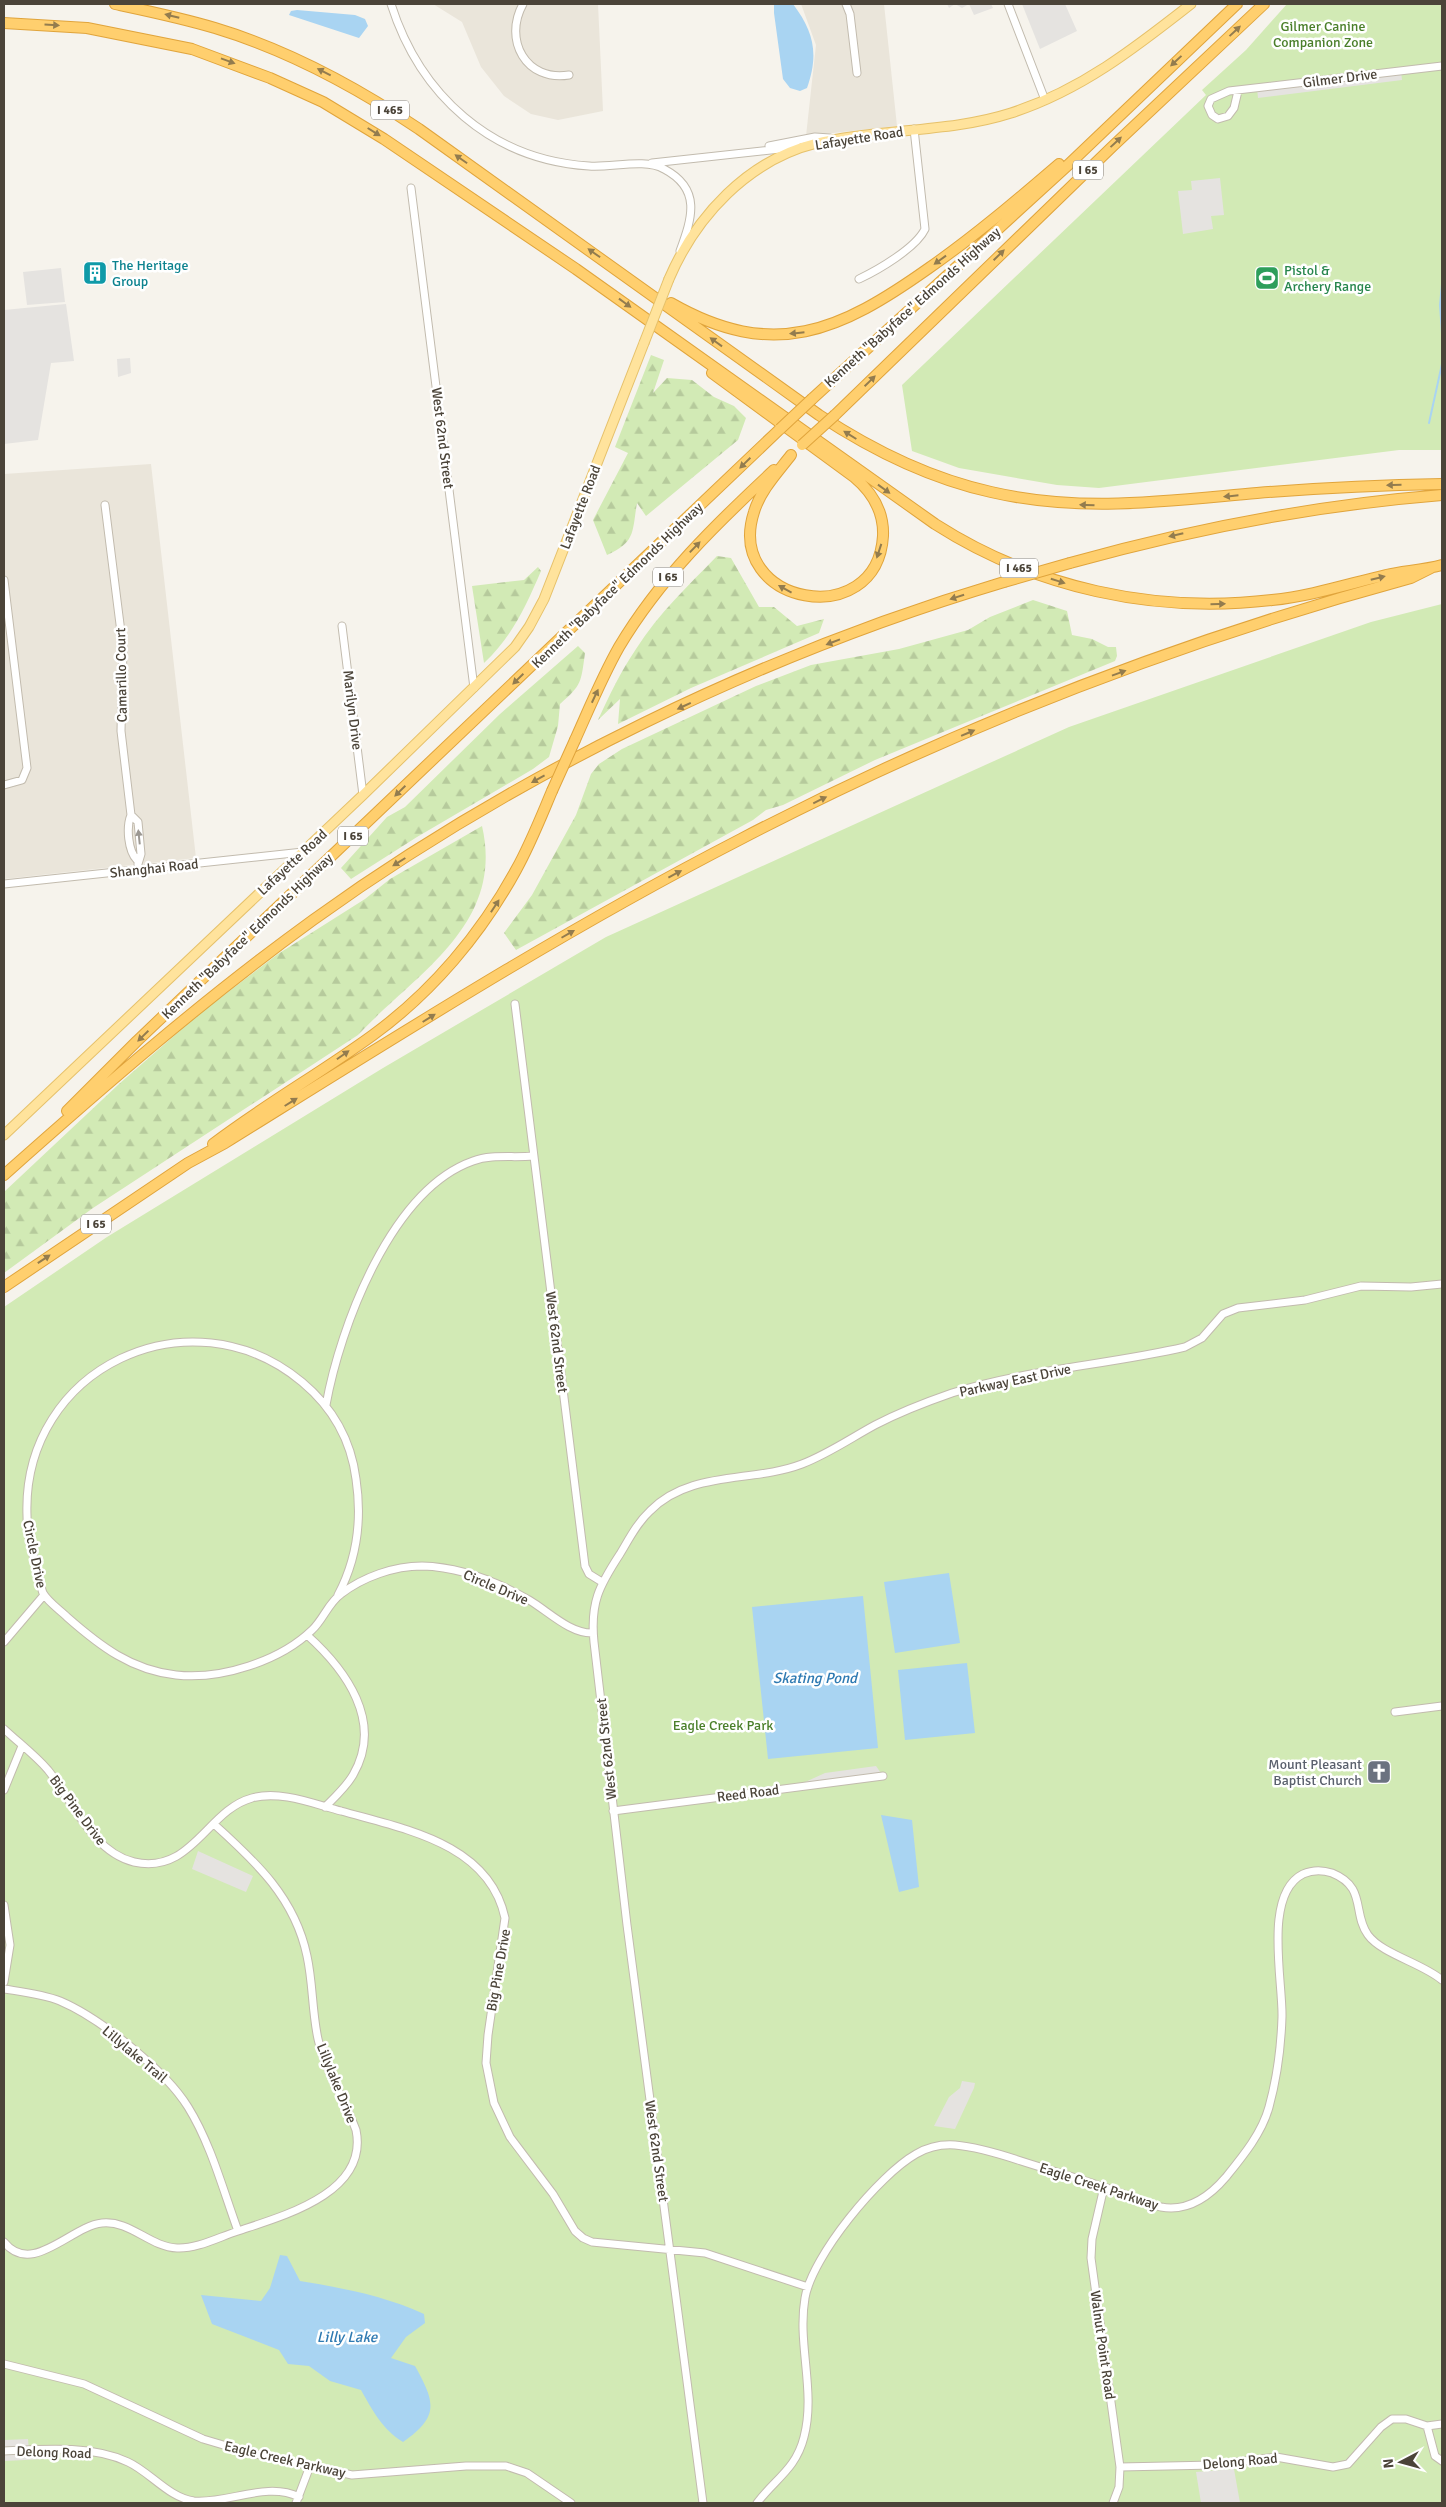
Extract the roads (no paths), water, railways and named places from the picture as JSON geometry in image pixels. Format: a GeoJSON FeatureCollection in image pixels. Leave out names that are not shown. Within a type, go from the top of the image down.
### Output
{"type":"FeatureCollection","features":[{"type":"Feature","properties":{"kind":"highway","name":"I 465"},"geometry":{"type":"LineString","coordinates":[[115,4],[172,16],[238,35],[296,59],[343,82],[418,129],[798,401],[857,439],[921,470],[990,492],[1061,503],[1120,505],[1309,489],[1442,484]]}},
{"type":"Feature","properties":{"kind":"highway","name":"Kenneth \"Babyface\" Edmonds Highway"},"geometry":{"type":"LineString","coordinates":[[4,1174],[137,1041],[780,429],[1060,172],[1101,131],[1237,4]]}},
{"type":"Feature","properties":{"kind":"highway","name":"Kenneth \"Babyface\" Edmonds Highway"},"geometry":{"type":"LineString","coordinates":[[188,1163],[222,1137],[373,1035],[426,990],[467,945],[496,905],[517,869],[619,648],[660,587],[692,550],[791,455],[835,416],[1114,145],[1264,4]]}},
{"type":"Feature","properties":{"kind":"highway","name":"I 465"},"geometry":{"type":"LineString","coordinates":[[4,23],[65,26],[148,39],[202,52],[290,86],[331,106],[390,142],[660,328],[935,524],[996,558],[1053,580],[1137,599],[1223,604],[1272,600],[1316,593],[1387,575],[1442,565]]}},
{"type":"Feature","properties":{"kind":"highway"},"geometry":{"type":"LineString","coordinates":[[633,282],[692,315],[714,324],[737,330],[786,334],[831,325],[862,312],[938,262],[1008,208],[1101,131]]}},
{"type":"Feature","properties":{"kind":"highway"},"geometry":{"type":"LineString","coordinates":[[660,328],[718,378],[854,477],[872,496],[879,510],[882,523],[880,553],[864,578],[840,594],[813,598],[787,591],[770,579],[754,553],[750,532],[754,511],[762,496],[791,455]]}},
{"type":"Feature","properties":{"kind":"highway"},"geometry":{"type":"LineString","coordinates":[[4,1174],[128,1064],[235,978],[364,885],[474,816],[598,747],[745,678],[890,620],[1070,562],[1179,535],[1268,517],[1364,502],[1442,495]]}},
{"type":"Feature","properties":{"kind":"highway"},"geometry":{"type":"LineString","coordinates":[[188,1163],[225,1143],[468,994],[632,897],[740,839],[828,796],[948,741],[1093,682],[1224,635],[1411,578],[1431,568]]}},
{"type":"Feature","properties":{"kind":"highway","name":"I 65"},"geometry":{"type":"LineString","coordinates":[[4,1287],[188,1163]]}},
{"type":"Feature","properties":{"kind":"main road","name":"Lafayette Road"},"geometry":{"type":"LineString","coordinates":[[4,1135],[363,795],[515,647],[530,627],[543,602],[675,266],[704,217],[735,186],[777,159],[816,143],[991,119],[1045,100],[1116,62],[1191,4]]}},
{"type":"Feature","properties":{"kind":"street"},"geometry":{"type":"LineString","coordinates":[[391,4],[404,40],[426,78],[458,112],[494,138],[525,153],[557,162],[596,167],[644,164],[739,152],[798,147],[816,143]]}},
{"type":"Feature","properties":{"kind":"street"},"geometry":{"type":"LineString","coordinates":[[523,4],[515,28],[518,46],[523,57],[532,66],[545,74],[569,76]]}},
{"type":"Feature","properties":{"kind":"street"},"geometry":{"type":"LineString","coordinates":[[846,4],[850,14],[857,73]]}},
{"type":"Feature","properties":{"kind":"street"},"geometry":{"type":"LineString","coordinates":[[1008,4],[1045,100]]}},
{"type":"Feature","properties":{"kind":"street","name":"Gilmer Drive"},"geometry":{"type":"LineString","coordinates":[[1238,91],[1234,108],[1228,116],[1218,119],[1212,115],[1208,106],[1211,99],[1229,91],[1442,66]]}},
{"type":"Feature","properties":{"kind":"street"},"geometry":{"type":"LineString","coordinates":[[859,279],[878,269],[919,238],[925,229],[914,130]]}},
{"type":"Feature","properties":{"kind":"street"},"geometry":{"type":"LineString","coordinates":[[739,152],[815,138],[845,139]]}},
{"type":"Feature","properties":{"kind":"street"},"geometry":{"type":"LineString","coordinates":[[644,164],[659,167],[670,172],[680,181],[689,196],[692,207],[690,222],[675,266]]}},
{"type":"Feature","properties":{"kind":"street","name":"West 62nd Street"},"geometry":{"type":"LineString","coordinates":[[411,188],[474,688]]}},
{"type":"Feature","properties":{"kind":"street","name":"Camarillo Court"},"geometry":{"type":"LineString","coordinates":[[105,505],[123,648],[121,731],[131,815],[138,822],[141,854],[137,860],[139,870]]}},
{"type":"Feature","properties":{"kind":"street"},"geometry":{"type":"LineString","coordinates":[[4,580],[27,768],[22,780],[4,785]]}},
{"type":"Feature","properties":{"kind":"street","name":"Marilyn Drive"},"geometry":{"type":"LineString","coordinates":[[342,626],[363,795]]}},
{"type":"Feature","properties":{"kind":"street","name":"Shanghai Road"},"geometry":{"type":"LineString","coordinates":[[4,884],[303,852]]}},
{"type":"Feature","properties":{"kind":"street","name":"West 62nd Street"},"geometry":{"type":"LineString","coordinates":[[515,1004],[585,1566],[589,1574],[602,1582],[594,1603],[593,1633],[613,1810],[703,2503]]}},
{"type":"Feature","properties":{"kind":"street"},"geometry":{"type":"LineString","coordinates":[[326,1405],[344,1338],[358,1299],[374,1262],[402,1218],[430,1189],[463,1165],[487,1157],[533,1156]]}},
{"type":"Feature","properties":{"kind":"street","name":"Parkway East Drive"},"geometry":{"type":"LineString","coordinates":[[602,1582],[645,1516],[663,1500],[688,1486],[715,1480],[769,1473],[799,1465],[828,1452],[894,1416],[977,1386],[1017,1376],[1185,1347],[1202,1338],[1221,1316],[1234,1309],[1305,1300],[1361,1286],[1417,1287],[1442,1284]]}},
{"type":"Feature","properties":{"kind":"street","name":"Circle Drive"},"geometry":{"type":"LineString","coordinates":[[185,1341],[206,1342],[238,1348],[267,1359],[294,1376],[326,1405],[338,1424],[348,1446],[355,1470],[358,1494],[358,1536],[338,1595],[322,1620],[307,1635],[280,1653],[255,1664],[201,1676],[170,1675],[138,1667],[112,1654],[91,1639],[44,1596],[28,1525],[28,1496],[31,1472],[43,1436],[55,1414],[78,1388],[98,1372],[125,1358],[155,1347],[185,1341]]}},
{"type":"Feature","properties":{"kind":"street","name":"Circle Drive"},"geometry":{"type":"LineString","coordinates":[[338,1595],[392,1569],[415,1566],[445,1568],[472,1574],[499,1585],[531,1601],[578,1631],[593,1633]]}},
{"type":"Feature","properties":{"kind":"street"},"geometry":{"type":"LineString","coordinates":[[4,1642],[44,1596]]}},
{"type":"Feature","properties":{"kind":"street"},"geometry":{"type":"LineString","coordinates":[[307,1635],[326,1654],[347,1680],[356,1696],[364,1718],[364,1744],[359,1763],[348,1783],[325,1807]]}},
{"type":"Feature","properties":{"kind":"street"},"geometry":{"type":"LineString","coordinates":[[1395,1712],[1442,1706]]}},
{"type":"Feature","properties":{"kind":"street","name":"Big Pine Drive"},"geometry":{"type":"LineString","coordinates":[[4,1729],[54,1778],[100,1842],[119,1857],[140,1863],[165,1861],[187,1850],[235,1806],[256,1797],[288,1798],[325,1807],[436,1840],[463,1856],[489,1882],[502,1903],[506,1925],[491,2009],[486,2057],[490,2088],[504,2126],[515,2145],[556,2199],[575,2231],[582,2238],[592,2242],[670,2248],[710,2254],[808,2287]]}},
{"type":"Feature","properties":{"kind":"street"},"geometry":{"type":"LineString","coordinates":[[4,1790],[22,1746]]}},
{"type":"Feature","properties":{"kind":"street","name":"Reed Road"},"geometry":{"type":"LineString","coordinates":[[613,1810],[883,1776]]}},
{"type":"Feature","properties":{"kind":"street","name":"Lillylake Drive"},"geometry":{"type":"LineString","coordinates":[[4,2242],[18,2252],[37,2253],[85,2228],[106,2222],[124,2226],[164,2246],[182,2248],[294,2211],[326,2194],[342,2180],[351,2168],[358,2141],[354,2125],[320,2043],[307,1954],[295,1919],[282,1894],[265,1872],[214,1825]]}},
{"type":"Feature","properties":{"kind":"street","name":"Eagle Creek Parkway"},"geometry":{"type":"LineString","coordinates":[[757,2503],[787,2472],[797,2456],[804,2438],[809,2399],[803,2322],[808,2287],[822,2256],[858,2209],[908,2159],[931,2148],[952,2145],[979,2148],[1161,2207],[1176,2208],[1188,2206],[1204,2198],[1220,2184],[1259,2131],[1269,2108],[1280,2048],[1282,2007],[1278,1948],[1281,1910],[1288,1888],[1299,1877],[1320,1871],[1330,1872],[1344,1879],[1357,1896],[1363,1926],[1372,1940],[1382,1947],[1423,1966],[1442,1980]]}},
{"type":"Feature","properties":{"kind":"street"},"geometry":{"type":"LineString","coordinates":[[4,1905],[10,1945],[4,1982]]}},
{"type":"Feature","properties":{"kind":"street","name":"Lillylake Trail"},"geometry":{"type":"LineString","coordinates":[[4,1989],[41,1995],[77,2010],[108,2031],[167,2080],[188,2106],[199,2128],[238,2231]]}},
{"type":"Feature","properties":{"kind":"street","name":"Walnut Point Road"},"geometry":{"type":"LineString","coordinates":[[1104,2187],[1092,2239],[1091,2258],[1120,2467],[1119,2487],[1113,2503]]}},
{"type":"Feature","properties":{"kind":"street","name":"Eagle Creek Parkway"},"geometry":{"type":"LineString","coordinates":[[4,2364],[84,2384],[209,2441],[310,2466],[343,2474],[362,2475],[466,2466],[503,2466],[527,2473],[571,2503]]}},
{"type":"Feature","properties":{"kind":"street","name":"Delong Road"},"geometry":{"type":"LineString","coordinates":[[1120,2467],[1214,2464],[1273,2457],[1333,2467],[1348,2464],[1381,2427],[1392,2419],[1406,2418],[1427,2426],[1442,2424]]}},
{"type":"Feature","properties":{"kind":"street"},"geometry":{"type":"LineString","coordinates":[[1427,2426],[1435,2456],[1442,2461]]}},
{"type":"Feature","properties":{"kind":"street","name":"Delong Road"},"geometry":{"type":"LineString","coordinates":[[4,2451],[76,2451],[102,2454],[133,2465],[186,2499],[201,2501],[238,2500],[279,2492],[298,2500]]}},
{"type":"Feature","properties":{"kind":"street"},"geometry":{"type":"LineString","coordinates":[[298,2500],[310,2466]]}},
{"type":"Feature","properties":{"kind":"water"},"geometry":{"type":"Polygon","coordinates":[[[774,4],[793,4],[810,34],[813,54],[811,76],[807,88],[800,91],[790,88],[783,79],[774,4]]]}},
{"type":"Feature","properties":{"kind":"water"},"geometry":{"type":"Polygon","coordinates":[[[291,11],[355,15],[365,19],[368,26],[359,38],[289,15],[291,11]]]}},
{"type":"Feature","properties":{"kind":"water"},"geometry":{"type":"Polygon","coordinates":[[[949,1573],[960,1643],[895,1653],[884,1582],[949,1573]]]}},
{"type":"Feature","properties":{"kind":"water","name":"Skating Pond"},"geometry":{"type":"Polygon","coordinates":[[[863,1596],[878,1748],[768,1759],[752,1607],[863,1596]]]}},
{"type":"Feature","properties":{"kind":"water"},"geometry":{"type":"Polygon","coordinates":[[[967,1663],[975,1733],[905,1740],[898,1670],[967,1663]]]}},
{"type":"Feature","properties":{"kind":"water"},"geometry":{"type":"Polygon","coordinates":[[[881,1815],[912,1820],[919,1887],[899,1892],[881,1815]]]}},
{"type":"Feature","properties":{"kind":"water","name":"Lilly Lake"},"geometry":{"type":"Polygon","coordinates":[[[280,2255],[287,2256],[300,2281],[363,2293],[394,2302],[424,2314],[425,2323],[406,2337],[391,2358],[415,2366],[430,2399],[428,2416],[423,2424],[403,2442],[384,2425],[361,2390],[330,2381],[309,2366],[288,2364],[279,2350],[212,2324],[201,2295],[261,2301],[270,2288],[280,2255]]]}},
{"type":"Feature","properties":{"kind":"waterway"},"geometry":{"type":"LineString","coordinates":[[1442,284],[1440,305],[1442,333]]}},
{"type":"Feature","properties":{"kind":"waterway"},"geometry":{"type":"LineString","coordinates":[[1429,423],[1442,364]]}},
{"type":"Feature","properties":{"kind":"place","name":"The Heritage Group"},"geometry":{"type":"Point","coordinates":[95,273]}},
{"type":"Feature","properties":{"kind":"place","name":"Pistol & Archery Range"},"geometry":{"type":"Point","coordinates":[1267,278]}},
{"type":"Feature","properties":{"kind":"place","name":"Mount Pleasant Baptist Church"},"geometry":{"type":"Point","coordinates":[1379,1772]}},
{"type":"Feature","properties":{"kind":"park label","name":"Gilmer Canine Companion Zone"},"geometry":{"type":"Point","coordinates":[1323,34]}},
{"type":"Feature","properties":{"kind":"park label","name":"Eagle Creek Park"},"geometry":{"type":"Point","coordinates":[723,1725]}}]}
